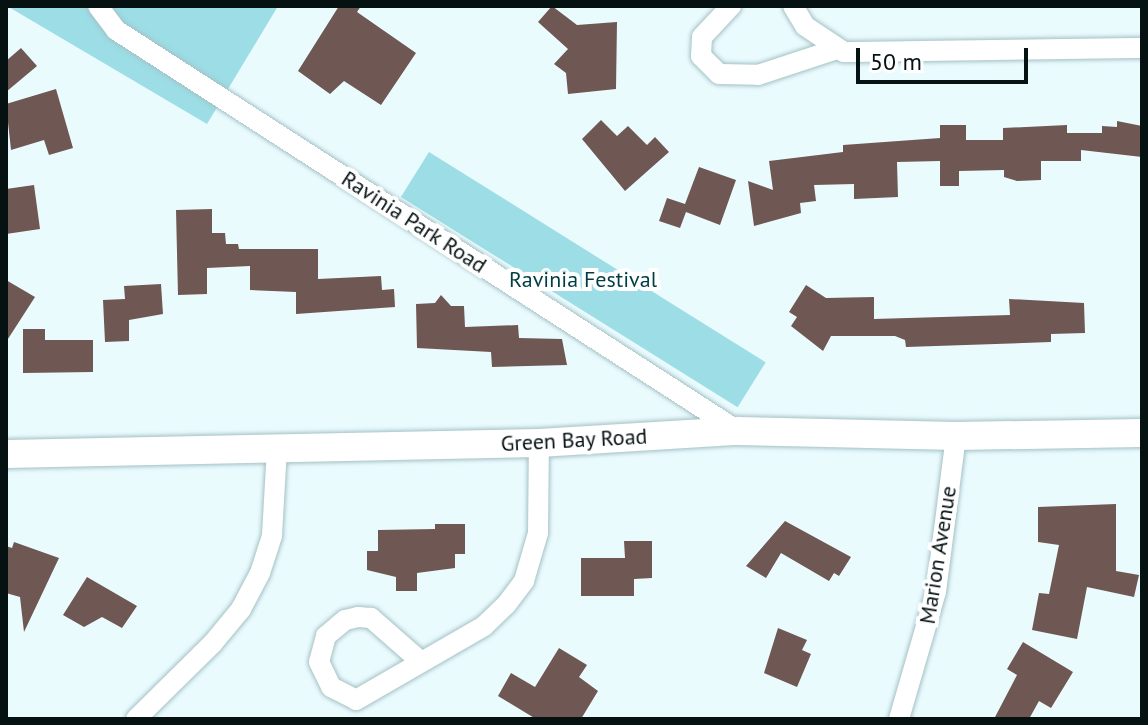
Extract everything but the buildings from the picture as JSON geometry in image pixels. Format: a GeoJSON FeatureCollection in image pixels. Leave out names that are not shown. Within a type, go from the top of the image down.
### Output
{"type":"FeatureCollection","features":[{"type":"Feature","properties":{"kind":"main road","name":"Green Bay Road"},"geometry":{"type":"LineString","coordinates":[[6,454],[539,443],[738,431],[956,436],[1142,433]]}},
{"type":"Feature","properties":{"kind":"street","name":"Ravinia Park Road"},"geometry":{"type":"LineString","coordinates":[[98,6],[116,30],[738,431]]}},
{"type":"Feature","properties":{"kind":"street"},"geometry":{"type":"LineString","coordinates":[[731,6],[702,37],[701,56],[719,74],[758,75],[834,50],[1142,48]]}},
{"type":"Feature","properties":{"kind":"street"},"geometry":{"type":"LineString","coordinates":[[793,6],[805,26],[834,50]]}},
{"type":"Feature","properties":{"kind":"street","name":"Marion Avenue"},"geometry":{"type":"LineString","coordinates":[[899,719],[936,592],[956,436]]}},
{"type":"Feature","properties":{"kind":"street"},"geometry":{"type":"LineString","coordinates":[[419,660],[371,618],[358,617],[345,620],[326,636],[319,662],[331,687],[356,700],[419,660],[484,626],[524,581],[538,533],[539,443]]}},
{"type":"Feature","properties":{"kind":"street"},"geometry":{"type":"LineString","coordinates":[[136,719],[213,643],[241,609],[260,573],[272,535],[277,449]]}},
{"type":"Feature","properties":{"kind":"green space"},"geometry":{"type":"Polygon","coordinates":[[[7,6],[278,6],[207,124],[7,6]]]}},
{"type":"Feature","properties":{"kind":"green space","name":"Ravinia Festival"},"geometry":{"type":"Polygon","coordinates":[[[429,152],[766,362],[738,407],[401,197],[429,152]]]}}]}
